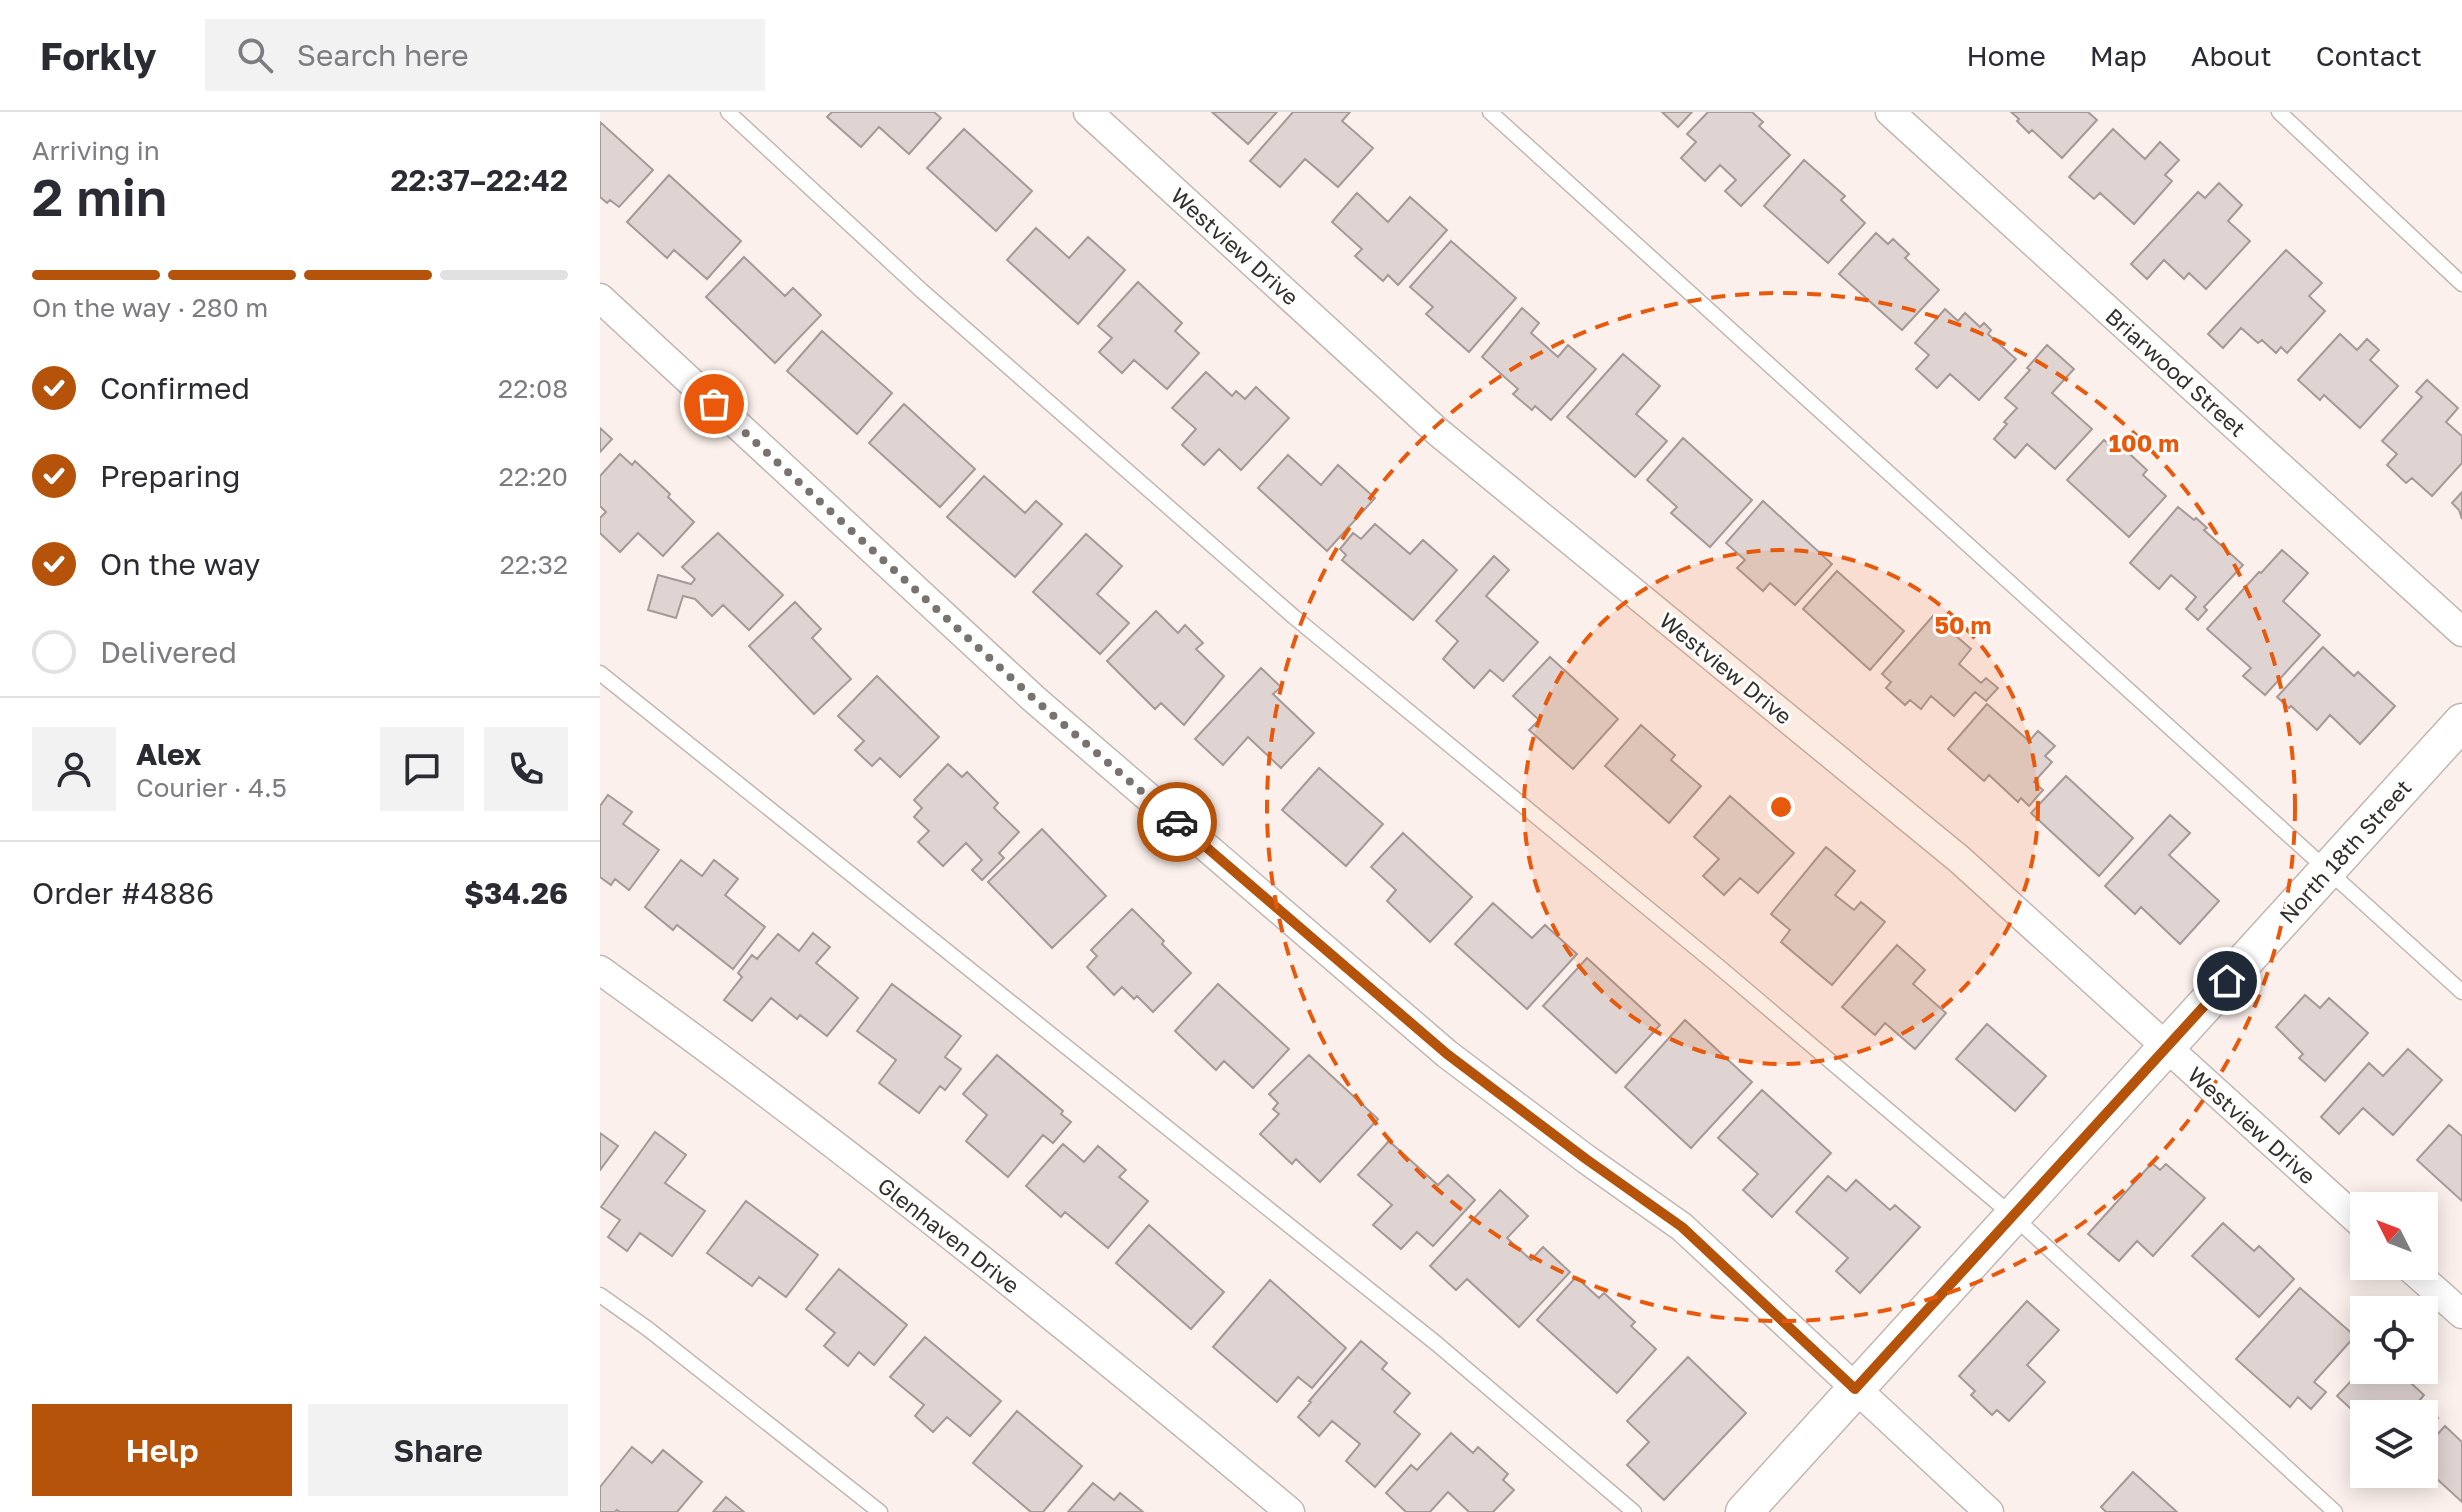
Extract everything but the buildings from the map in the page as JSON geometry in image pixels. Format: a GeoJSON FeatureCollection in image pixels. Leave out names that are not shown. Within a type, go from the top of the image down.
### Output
{"type":"FeatureCollection","features":[{"type":"Feature","properties":{"kind":"street","name":"Westview Drive"},"geometry":{"type":"LineString","coordinates":[[1088,112],[1438,432],[1959,859],[2350,1213]]}},
{"type":"Feature","properties":{"kind":"street","name":"Briarwood Street"},"geometry":{"type":"LineString","coordinates":[[1890,112],[2462,632]]}},
{"type":"Feature","properties":{"kind":"street"},"geometry":{"type":"LineString","coordinates":[[600,298],[1034,699],[1447,1054],[1682,1227],[1989,1512]]}},
{"type":"Feature","properties":{"kind":"street","name":"North 18th Street"},"geometry":{"type":"LineString","coordinates":[[1744,1512],[2462,722]]}},
{"type":"Feature","properties":{"kind":"street","name":"Glenhaven Drive"},"geometry":{"type":"LineString","coordinates":[[600,970],[735,1067],[1086,1342],[1290,1512]]}},
{"type":"Feature","properties":{"kind":"street"},"geometry":{"type":"LineString","coordinates":[[2424,1280],[2462,1314]]}},
{"type":"Feature","properties":{"kind":"lane"},"geometry":{"type":"LineString","coordinates":[[728,112],[922,291],[1294,617],[1718,966],[2013,1216],[2335,1512]]}},
{"type":"Feature","properties":{"kind":"lane"},"geometry":{"type":"LineString","coordinates":[[1490,112],[2462,992]]}},
{"type":"Feature","properties":{"kind":"lane"},"geometry":{"type":"LineString","coordinates":[[2279,112],[2462,284]]}},
{"type":"Feature","properties":{"kind":"lane"},"geometry":{"type":"LineString","coordinates":[[600,673],[1437,1344],[1634,1512]]}},
{"type":"Feature","properties":{"kind":"lane"},"geometry":{"type":"LineString","coordinates":[[600,1295],[648,1329],[880,1512]]}},
{"type":"Feature","properties":{"kind":"way so far"},"geometry":{"type":"LineString","coordinates":[[714,404],[1034,699],[1177,822]]}},
{"type":"Feature","properties":{"kind":"route"},"geometry":{"type":"LineString","coordinates":[[1177,822],[1447,1054],[1682,1227],[1855,1389],[2227,981]]}}]}
